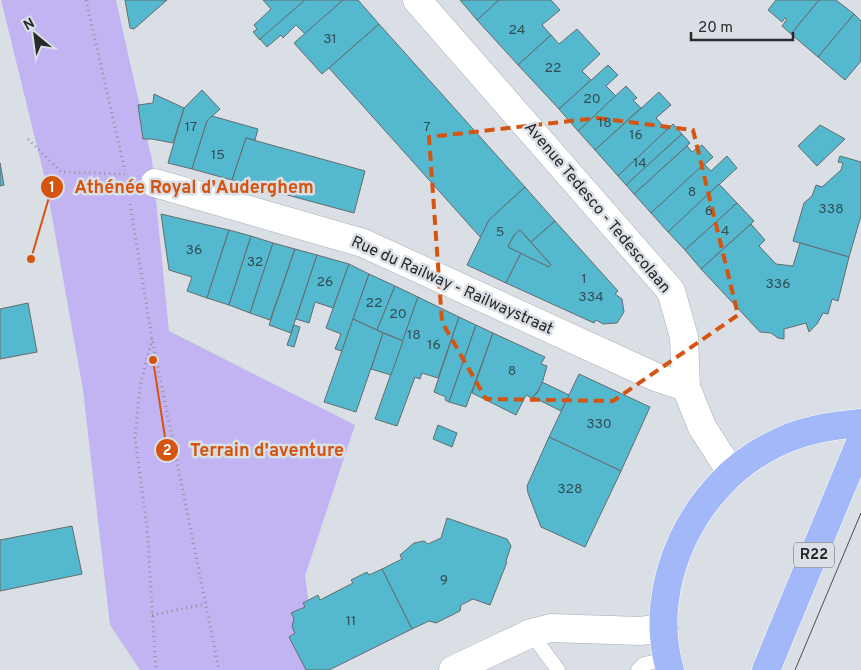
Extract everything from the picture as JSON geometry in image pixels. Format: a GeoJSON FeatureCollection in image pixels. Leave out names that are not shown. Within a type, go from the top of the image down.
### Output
{"type":"FeatureCollection","features":[{"type":"Feature","properties":{"kind":"main road"},"geometry":{"type":"LineString","coordinates":[[669,664],[664,628],[668,584],[680,543],[702,505],[731,472],[773,445],[819,427],[861,424]]}},
{"type":"Feature","properties":{"kind":"main road","name":"R22"},"geometry":{"type":"LineString","coordinates":[[766,670],[861,440]]}},
{"type":"Feature","properties":{"kind":"street","name":"Avenue Tedesco - Tedescolaan"},"geometry":{"type":"LineString","coordinates":[[417,0],[671,291],[684,337],[686,387],[702,427],[731,472]]}},
{"type":"Feature","properties":{"kind":"street","name":"Rue du Railway - Railwaystraat"},"geometry":{"type":"LineString","coordinates":[[155,183],[363,243],[658,378],[686,387]]}},
{"type":"Feature","properties":{"kind":"street"},"geometry":{"type":"LineString","coordinates":[[453,670],[531,633],[551,628],[640,630],[664,628]]}},
{"type":"Feature","properties":{"kind":"lane"},"geometry":{"type":"LineString","coordinates":[[531,633],[558,670]]}},
{"type":"Feature","properties":{"kind":"lane"},"geometry":{"type":"LineString","coordinates":[[638,670],[644,664],[669,664]]}},
{"type":"Feature","properties":{"kind":"path"},"geometry":{"type":"LineString","coordinates":[[86,0],[127,184]]}},
{"type":"Feature","properties":{"kind":"path"},"geometry":{"type":"LineString","coordinates":[[28,139],[61,172],[126,174]]}},
{"type":"Feature","properties":{"kind":"path"},"geometry":{"type":"LineString","coordinates":[[129,194],[152,338],[219,670]]}},
{"type":"Feature","properties":{"kind":"path"},"geometry":{"type":"LineString","coordinates":[[152,338],[140,386],[135,438],[147,527],[156,670]]}},
{"type":"Feature","properties":{"kind":"path"},"geometry":{"type":"LineString","coordinates":[[152,614],[206,604]]}},
{"type":"Feature","properties":{"kind":"highlighted area"},"geometry":{"type":"Polygon","coordinates":[[[597,118],[693,130],[738,315],[613,401],[486,399],[442,322],[429,137],[597,118]]]}},
{"type":"Feature","properties":{"kind":"shaded area"},"geometry":{"type":"Polygon","coordinates":[[[1,0],[116,0],[152,160],[169,331],[355,425],[305,576],[318,670],[140,670],[110,625],[83,390],[46,183],[1,0]]]}},
{"type":"Feature","properties":{"kind":"building"},"geometry":{"type":"Polygon","coordinates":[[[125,0],[167,0],[134,29],[130,28],[125,0]]]}},
{"type":"Feature","properties":{"kind":"building"},"geometry":{"type":"Polygon","coordinates":[[[263,0],[305,0],[260,40],[253,32],[257,29],[254,25],[271,9],[263,0]]]}},
{"type":"Feature","properties":{"kind":"building"},"geometry":{"type":"Polygon","coordinates":[[[305,0],[343,0],[305,34],[296,25],[283,38],[281,35],[267,47],[260,39],[305,0]]]}},
{"type":"Feature","properties":{"kind":"building"},"geometry":{"type":"Polygon","coordinates":[[[343,0],[358,0],[379,24],[322,74],[294,43],[343,0]]]}},
{"type":"Feature","properties":{"kind":"building"},"geometry":{"type":"Polygon","coordinates":[[[460,0],[499,0],[477,20],[460,0]]]}},
{"type":"Feature","properties":{"kind":"building"},"geometry":{"type":"Polygon","coordinates":[[[499,0],[551,0],[560,10],[542,25],[551,35],[518,65],[477,20],[499,0]]]}},
{"type":"Feature","properties":{"kind":"building"},"geometry":{"type":"Polygon","coordinates":[[[776,0],[819,0],[791,34],[782,26],[787,19],[785,18],[782,22],[768,10],[776,0]]]}},
{"type":"Feature","properties":{"kind":"building"},"geometry":{"type":"Polygon","coordinates":[[[819,0],[836,0],[854,14],[818,57],[791,34],[819,0]]]}},
{"type":"Feature","properties":{"kind":"building"},"geometry":{"type":"Polygon","coordinates":[[[854,14],[861,21],[861,61],[845,80],[818,57],[854,14]]]}},
{"type":"Feature","properties":{"kind":"building"},"geometry":{"type":"Polygon","coordinates":[[[379,24],[525,187],[489,220],[481,238],[329,68],[379,24]]]}},
{"type":"Feature","properties":{"kind":"building"},"geometry":{"type":"Polygon","coordinates":[[[577,29],[600,54],[582,71],[591,80],[559,109],[518,65],[551,35],[559,44],[577,29]]]}},
{"type":"Feature","properties":{"kind":"building"},"geometry":{"type":"Polygon","coordinates":[[[608,65],[618,75],[606,86],[616,96],[578,131],[559,109],[608,65]]]}},
{"type":"Feature","properties":{"kind":"building"},"geometry":{"type":"Polygon","coordinates":[[[626,86],[637,98],[633,100],[641,108],[595,150],[578,131],[626,86]]]}},
{"type":"Feature","properties":{"kind":"building"},"geometry":{"type":"Polygon","coordinates":[[[202,90],[220,109],[207,121],[192,169],[168,163],[184,108],[202,90]]]}},
{"type":"Feature","properties":{"kind":"building"},"geometry":{"type":"Polygon","coordinates":[[[659,92],[671,105],[656,118],[667,130],[618,176],[595,150],[659,92]]]}},
{"type":"Feature","properties":{"kind":"building"},"geometry":{"type":"Polygon","coordinates":[[[154,94],[184,108],[173,143],[143,139],[138,105],[153,103],[154,94]]]}},
{"type":"Feature","properties":{"kind":"building"},"geometry":{"type":"Polygon","coordinates":[[[212,116],[258,129],[255,140],[246,138],[232,180],[192,169],[207,121],[212,116]]]}},
{"type":"Feature","properties":{"kind":"building"},"geometry":{"type":"Polygon","coordinates":[[[673,124],[682,134],[626,185],[618,176],[673,124]]]}},
{"type":"Feature","properties":{"kind":"building"},"geometry":{"type":"Polygon","coordinates":[[[820,125],[845,139],[817,166],[798,146],[820,125]]]}},
{"type":"Feature","properties":{"kind":"building"},"geometry":{"type":"Polygon","coordinates":[[[682,134],[690,143],[634,194],[626,185],[682,134]]]}},
{"type":"Feature","properties":{"kind":"building"},"geometry":{"type":"Polygon","coordinates":[[[246,138],[365,171],[354,213],[232,180],[246,138]]]}},
{"type":"Feature","properties":{"kind":"building"},"geometry":{"type":"Polygon","coordinates":[[[702,145],[713,157],[651,213],[634,194],[687,146],[692,152],[702,145]]]}},
{"type":"Feature","properties":{"kind":"building"},"geometry":{"type":"Polygon","coordinates":[[[727,156],[737,168],[668,232],[651,213],[704,164],[711,171],[727,156]]]}},
{"type":"Feature","properties":{"kind":"building"},"geometry":{"type":"Polygon","coordinates":[[[840,156],[861,162],[861,216],[849,257],[793,241],[804,203],[812,196],[816,185],[822,187],[841,170],[843,163],[838,162],[840,156]]]}},
{"type":"Feature","properties":{"kind":"building"},"geometry":{"type":"Polygon","coordinates":[[[0,163],[4,185],[0,186],[0,163]]]}},
{"type":"Feature","properties":{"kind":"building"},"geometry":{"type":"Polygon","coordinates":[[[719,184],[737,203],[685,250],[668,232],[719,184]]]}},
{"type":"Feature","properties":{"kind":"building"},"geometry":{"type":"Polygon","coordinates":[[[525,187],[555,221],[531,242],[520,230],[514,235],[508,247],[521,253],[506,283],[467,265],[489,220],[525,187]]]}},
{"type":"Feature","properties":{"kind":"building"},"geometry":{"type":"Polygon","coordinates":[[[737,203],[754,221],[701,269],[685,250],[737,203]]]}},
{"type":"Feature","properties":{"kind":"building"},"geometry":{"type":"Polygon","coordinates":[[[161,214],[229,230],[207,298],[187,291],[192,277],[169,270],[161,214]]]}},
{"type":"Feature","properties":{"kind":"building"},"geometry":{"type":"Polygon","coordinates":[[[555,221],[618,291],[615,294],[622,299],[624,312],[617,323],[603,324],[596,320],[594,323],[506,283],[521,253],[549,267],[551,265],[531,242],[555,221]]]}},
{"type":"Feature","properties":{"kind":"building"},"geometry":{"type":"Polygon","coordinates":[[[751,224],[765,240],[759,246],[776,264],[793,266],[800,243],[849,257],[838,301],[832,299],[828,314],[823,313],[817,324],[809,332],[806,323],[784,329],[784,339],[778,338],[771,333],[760,332],[701,269],[751,224]]]}},
{"type":"Feature","properties":{"kind":"building"},"geometry":{"type":"Polygon","coordinates":[[[229,230],[251,236],[229,305],[207,298],[229,230]]]}},
{"type":"Feature","properties":{"kind":"building"},"geometry":{"type":"Polygon","coordinates":[[[520,230],[551,265],[549,267],[508,247],[514,235],[520,230]]]}},
{"type":"Feature","properties":{"kind":"building"},"geometry":{"type":"Polygon","coordinates":[[[251,236],[273,243],[250,313],[229,305],[251,236]]]}},
{"type":"Feature","properties":{"kind":"building"},"geometry":{"type":"Polygon","coordinates":[[[273,243],[295,249],[270,320],[250,313],[273,243]]]}},
{"type":"Feature","properties":{"kind":"building"},"geometry":{"type":"Polygon","coordinates":[[[295,249],[317,255],[291,333],[269,325],[295,249]]]}},
{"type":"Feature","properties":{"kind":"building"},"geometry":{"type":"Polygon","coordinates":[[[317,255],[349,264],[333,308],[315,302],[309,323],[296,319],[317,255]]]}},
{"type":"Feature","properties":{"kind":"building"},"geometry":{"type":"Polygon","coordinates":[[[349,264],[369,274],[342,351],[335,349],[341,334],[326,328],[349,264]]]}},
{"type":"Feature","properties":{"kind":"building"},"geometry":{"type":"Polygon","coordinates":[[[369,274],[395,286],[377,330],[353,319],[369,274]]]}},
{"type":"Feature","properties":{"kind":"building"},"geometry":{"type":"Polygon","coordinates":[[[395,286],[418,297],[403,341],[377,330],[395,286]]]}},
{"type":"Feature","properties":{"kind":"building"},"geometry":{"type":"Polygon","coordinates":[[[418,297],[459,317],[438,378],[422,373],[420,379],[415,377],[397,426],[375,419],[418,297]]]}},
{"type":"Feature","properties":{"kind":"building"},"geometry":{"type":"Polygon","coordinates":[[[28,303],[37,352],[0,359],[0,309],[28,303]]]}},
{"type":"Feature","properties":{"kind":"building"},"geometry":{"type":"Polygon","coordinates":[[[459,317],[476,325],[449,402],[445,400],[446,397],[434,392],[459,317]]]}},
{"type":"Feature","properties":{"kind":"building"},"geometry":{"type":"Polygon","coordinates":[[[353,319],[383,333],[356,412],[324,402],[353,319]]]}},
{"type":"Feature","properties":{"kind":"building"},"geometry":{"type":"Polygon","coordinates":[[[294,325],[300,327],[294,347],[287,345],[294,325]]]}},
{"type":"Feature","properties":{"kind":"building"},"geometry":{"type":"Polygon","coordinates":[[[476,325],[493,333],[466,407],[449,402],[476,325]]]}},
{"type":"Feature","properties":{"kind":"building"},"geometry":{"type":"Polygon","coordinates":[[[383,333],[403,341],[391,375],[371,369],[383,333]]]}},
{"type":"Feature","properties":{"kind":"building"},"geometry":{"type":"Polygon","coordinates":[[[493,333],[545,357],[541,364],[547,366],[541,387],[532,398],[526,395],[516,415],[472,393],[493,333]]]}},
{"type":"Feature","properties":{"kind":"building"},"geometry":{"type":"Polygon","coordinates":[[[579,374],[650,407],[621,471],[549,437],[579,374]]]}},
{"type":"Feature","properties":{"kind":"building"},"geometry":{"type":"Polygon","coordinates":[[[542,382],[569,395],[561,411],[533,397],[538,392],[542,382]]]}},
{"type":"Feature","properties":{"kind":"building"},"geometry":{"type":"Polygon","coordinates":[[[438,425],[457,433],[452,447],[433,439],[438,425]]]}},
{"type":"Feature","properties":{"kind":"building"},"geometry":{"type":"Polygon","coordinates":[[[549,437],[621,471],[585,547],[541,527],[528,493],[527,486],[549,437]]]}},
{"type":"Feature","properties":{"kind":"building"},"geometry":{"type":"Polygon","coordinates":[[[447,518],[507,539],[511,546],[507,562],[490,605],[473,599],[461,605],[460,611],[436,623],[429,621],[412,629],[382,569],[402,559],[400,555],[414,543],[424,541],[428,544],[441,538],[447,518]]]}},
{"type":"Feature","properties":{"kind":"building"},"geometry":{"type":"Polygon","coordinates":[[[72,526],[82,574],[0,591],[0,540],[72,526]]]}},
{"type":"Feature","properties":{"kind":"building"},"geometry":{"type":"Polygon","coordinates":[[[382,569],[412,629],[329,670],[306,670],[289,637],[295,633],[292,627],[294,618],[291,613],[305,607],[303,603],[318,595],[320,600],[353,583],[351,580],[367,572],[369,575],[382,569]]]}},
{"type":"Feature","properties":{"kind":"tram line"},"geometry":{"type":"LineString","coordinates":[[795,670],[861,513]]}},
{"type":"Feature","properties":{"kind":"place","name":"Athénée Royal d'Auderghem"},"geometry":{"type":"Point","coordinates":[31,259]}},
{"type":"Feature","properties":{"kind":"place","name":"Terrain d'aventure"},"geometry":{"type":"Point","coordinates":[153,360]}}]}
